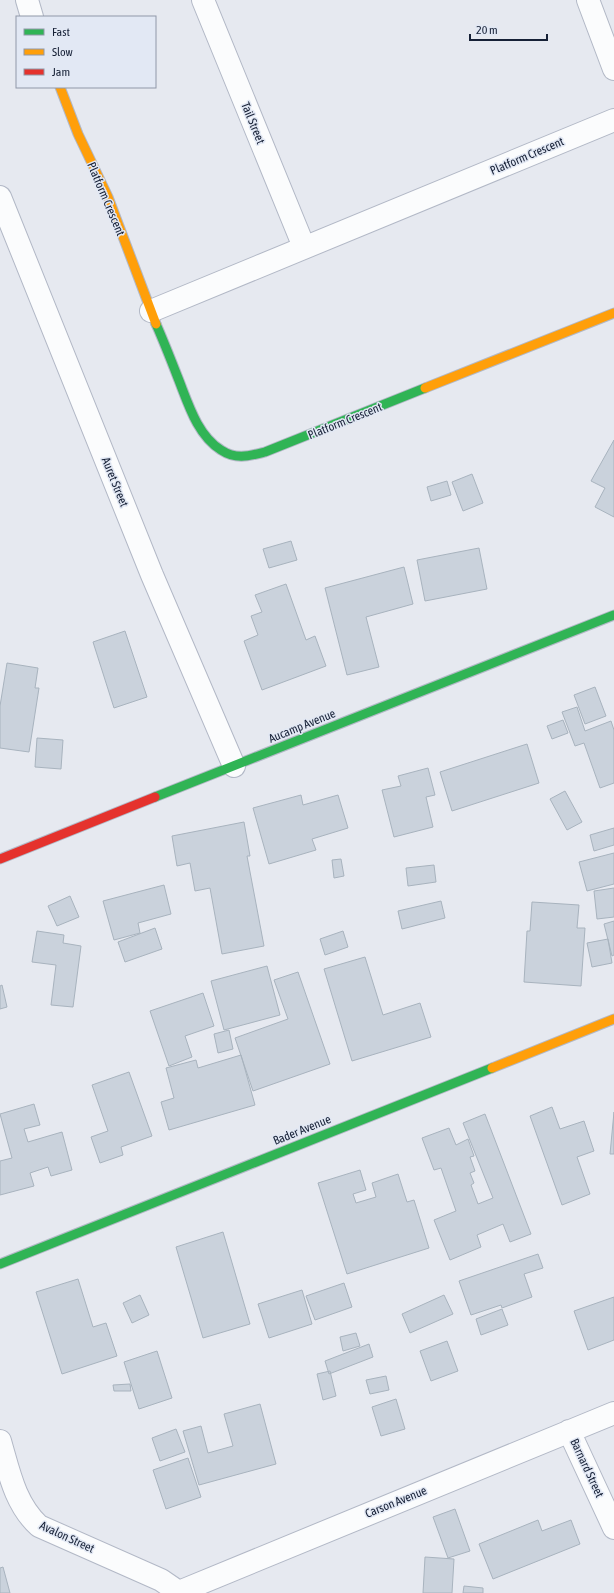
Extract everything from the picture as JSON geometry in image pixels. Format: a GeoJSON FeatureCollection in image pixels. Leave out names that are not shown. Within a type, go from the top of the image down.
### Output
{"type":"FeatureCollection","features":[{"type":"Feature","properties":{"kind":"street"},"geometry":{"type":"LineString","coordinates":[[27,0],[32,16]]}},
{"type":"Feature","properties":{"kind":"street","name":"Tail Street"},"geometry":{"type":"LineString","coordinates":[[203,0],[304,247]]}},
{"type":"Feature","properties":{"kind":"street"},"geometry":{"type":"LineString","coordinates":[[588,0],[614,69]]}},
{"type":"Feature","properties":{"kind":"street","name":"Platform Crescent"},"geometry":{"type":"LineString","coordinates":[[60,88],[78,134],[108,198],[151,311],[194,417],[210,442],[222,451],[233,455],[244,456],[265,452],[614,313]]}},
{"type":"Feature","properties":{"kind":"street","name":"Platform Crescent"},"geometry":{"type":"LineString","coordinates":[[151,311],[614,120]]}},
{"type":"Feature","properties":{"kind":"street","name":"Auret Street"},"geometry":{"type":"LineString","coordinates":[[0,197],[152,575],[234,766]]}},
{"type":"Feature","properties":{"kind":"street","name":"Aucamp Avenue"},"geometry":{"type":"LineString","coordinates":[[0,859],[614,615]]}},
{"type":"Feature","properties":{"kind":"street","name":"Bader Avenue"},"geometry":{"type":"LineString","coordinates":[[0,1264],[614,1019]]}},
{"type":"Feature","properties":{"kind":"street","name":"Carson Avenue"},"geometry":{"type":"LineString","coordinates":[[180,1592],[569,1430],[614,1413]]}},
{"type":"Feature","properties":{"kind":"street","name":"Barnard Street"},"geometry":{"type":"LineString","coordinates":[[569,1430],[614,1528]]}},
{"type":"Feature","properties":{"kind":"street","name":"Avalon Street"},"geometry":{"type":"LineString","coordinates":[[0,1441],[18,1498],[30,1518],[39,1526],[161,1580],[180,1592]]}},
{"type":"Feature","properties":{"kind":"building"},"geometry":{"type":"Polygon","coordinates":[[[614,440],[614,517],[595,507],[605,488],[591,481],[614,440]]]}},
{"type":"Feature","properties":{"kind":"building"},"geometry":{"type":"Polygon","coordinates":[[[472,474],[483,503],[463,511],[452,482],[472,474]]]}},
{"type":"Feature","properties":{"kind":"building"},"geometry":{"type":"Polygon","coordinates":[[[447,481],[451,495],[431,501],[427,487],[447,481]]]}},
{"type":"Feature","properties":{"kind":"building"},"geometry":{"type":"Polygon","coordinates":[[[291,541],[297,560],[269,568],[263,549],[291,541]]]}},
{"type":"Feature","properties":{"kind":"building"},"geometry":{"type":"Polygon","coordinates":[[[479,548],[487,589],[425,601],[417,560],[479,548]]]}},
{"type":"Feature","properties":{"kind":"building"},"geometry":{"type":"Polygon","coordinates":[[[404,567],[413,604],[366,617],[379,667],[347,675],[325,588],[404,567]]]}},
{"type":"Feature","properties":{"kind":"building"},"geometry":{"type":"Polygon","coordinates":[[[286,584],[306,640],[315,636],[326,666],[262,690],[244,641],[258,635],[251,616],[262,612],[255,595],[286,584]]]}},
{"type":"Feature","properties":{"kind":"building"},"geometry":{"type":"Polygon","coordinates":[[[125,631],[147,697],[114,708],[93,642],[125,631]]]}},
{"type":"Feature","properties":{"kind":"building"},"geometry":{"type":"Polygon","coordinates":[[[7,663],[38,668],[35,688],[39,688],[29,752],[0,748],[0,706],[7,663]]]}},
{"type":"Feature","properties":{"kind":"building"},"geometry":{"type":"Polygon","coordinates":[[[595,687],[606,716],[585,724],[574,695],[595,687]]]}},
{"type":"Feature","properties":{"kind":"building"},"geometry":{"type":"Polygon","coordinates":[[[577,707],[585,731],[611,721],[614,730],[614,783],[600,788],[584,743],[575,746],[562,712],[577,707]]]}},
{"type":"Feature","properties":{"kind":"building"},"geometry":{"type":"Polygon","coordinates":[[[563,720],[568,733],[552,739],[547,726],[563,720]]]}},
{"type":"Feature","properties":{"kind":"building"},"geometry":{"type":"Polygon","coordinates":[[[37,738],[63,740],[61,769],[35,767],[37,738]]]}},
{"type":"Feature","properties":{"kind":"building"},"geometry":{"type":"Polygon","coordinates":[[[527,744],[539,783],[452,811],[440,772],[527,744]]]}},
{"type":"Feature","properties":{"kind":"building"},"geometry":{"type":"Polygon","coordinates":[[[428,768],[435,795],[426,797],[433,827],[394,837],[382,790],[401,786],[398,776],[428,768]]]}},
{"type":"Feature","properties":{"kind":"building"},"geometry":{"type":"Polygon","coordinates":[[[565,791],[582,822],[567,830],[550,799],[565,791]]]}},
{"type":"Feature","properties":{"kind":"building"},"geometry":{"type":"Polygon","coordinates":[[[301,795],[303,805],[338,795],[348,828],[312,839],[316,850],[269,864],[253,808],[301,795]]]}},
{"type":"Feature","properties":{"kind":"building"},"geometry":{"type":"Polygon","coordinates":[[[244,822],[250,856],[247,856],[264,946],[222,954],[210,888],[195,891],[190,863],[177,866],[172,836],[244,822]]]}},
{"type":"Feature","properties":{"kind":"building"},"geometry":{"type":"Polygon","coordinates":[[[614,828],[614,845],[594,851],[590,835],[614,828]]]}},
{"type":"Feature","properties":{"kind":"building"},"geometry":{"type":"Polygon","coordinates":[[[614,853],[614,884],[587,891],[579,862],[614,853]]]}},
{"type":"Feature","properties":{"kind":"building"},"geometry":{"type":"Polygon","coordinates":[[[341,859],[344,876],[334,878],[332,860],[341,859]]]}},
{"type":"Feature","properties":{"kind":"building"},"geometry":{"type":"Polygon","coordinates":[[[434,865],[436,882],[408,886],[406,868],[434,865]]]}},
{"type":"Feature","properties":{"kind":"building"},"geometry":{"type":"Polygon","coordinates":[[[164,885],[171,914],[138,923],[140,933],[114,940],[103,901],[164,885]]]}},
{"type":"Feature","properties":{"kind":"building"},"geometry":{"type":"Polygon","coordinates":[[[614,888],[614,917],[597,919],[594,891],[614,888]]]}},
{"type":"Feature","properties":{"kind":"building"},"geometry":{"type":"Polygon","coordinates":[[[70,896],[79,917],[57,926],[48,906],[70,896]]]}},
{"type":"Feature","properties":{"kind":"building"},"geometry":{"type":"Polygon","coordinates":[[[441,901],[445,918],[402,929],[398,911],[441,901]]]}},
{"type":"Feature","properties":{"kind":"building"},"geometry":{"type":"Polygon","coordinates":[[[532,902],[579,905],[577,928],[585,928],[581,986],[524,982],[527,931],[530,931],[532,902]]]}},
{"type":"Feature","properties":{"kind":"building"},"geometry":{"type":"Polygon","coordinates":[[[614,921],[614,955],[612,956],[604,924],[614,921]]]}},
{"type":"Feature","properties":{"kind":"building"},"geometry":{"type":"Polygon","coordinates":[[[155,928],[162,949],[125,962],[118,942],[155,928]]]}},
{"type":"Feature","properties":{"kind":"building"},"geometry":{"type":"Polygon","coordinates":[[[37,931],[64,935],[63,943],[81,946],[73,1007],[51,1005],[56,965],[32,962],[37,931]]]}},
{"type":"Feature","properties":{"kind":"building"},"geometry":{"type":"Polygon","coordinates":[[[343,931],[348,947],[325,955],[320,939],[343,931]]]}},
{"type":"Feature","properties":{"kind":"building"},"geometry":{"type":"Polygon","coordinates":[[[608,939],[612,963],[592,967],[587,943],[608,939]]]}},
{"type":"Feature","properties":{"kind":"building"},"geometry":{"type":"Polygon","coordinates":[[[365,957],[383,1015],[420,1003],[431,1037],[352,1061],[324,969],[365,957]]]}},
{"type":"Feature","properties":{"kind":"building"},"geometry":{"type":"Polygon","coordinates":[[[267,966],[280,1015],[224,1030],[211,981],[267,966]]]}},
{"type":"Feature","properties":{"kind":"building"},"geometry":{"type":"Polygon","coordinates":[[[298,972],[330,1064],[253,1091],[235,1038],[288,1019],[274,980],[298,972]]]}},
{"type":"Feature","properties":{"kind":"building"},"geometry":{"type":"Polygon","coordinates":[[[2,985],[7,1007],[0,1009],[0,986],[2,985]]]}},
{"type":"Feature","properties":{"kind":"building"},"geometry":{"type":"Polygon","coordinates":[[[203,993],[214,1026],[185,1036],[192,1057],[169,1066],[150,1011],[203,993]]]}},
{"type":"Feature","properties":{"kind":"building"},"geometry":{"type":"Polygon","coordinates":[[[229,1030],[233,1049],[218,1053],[214,1034],[229,1030]]]}},
{"type":"Feature","properties":{"kind":"building"},"geometry":{"type":"Polygon","coordinates":[[[241,1055],[255,1105],[169,1130],[161,1102],[174,1098],[166,1068],[196,1060],[198,1068],[241,1055]]]}},
{"type":"Feature","properties":{"kind":"building"},"geometry":{"type":"Polygon","coordinates":[[[129,1072],[152,1136],[121,1147],[123,1155],[100,1163],[91,1137],[108,1131],[92,1085],[129,1072]]]}},
{"type":"Feature","properties":{"kind":"building"},"geometry":{"type":"Polygon","coordinates":[[[34,1104],[40,1125],[24,1129],[28,1142],[62,1132],[72,1170],[51,1176],[48,1167],[30,1173],[34,1186],[0,1195],[0,1161],[12,1158],[0,1114],[34,1104]]]}},
{"type":"Feature","properties":{"kind":"building"},"geometry":{"type":"Polygon","coordinates":[[[552,1107],[560,1129],[584,1121],[594,1151],[577,1157],[590,1194],[562,1205],[530,1116],[552,1107]]]}},
{"type":"Feature","properties":{"kind":"building"},"geometry":{"type":"Polygon","coordinates":[[[614,1112],[614,1154],[610,1154],[614,1112]]]}},
{"type":"Feature","properties":{"kind":"building"},"geometry":{"type":"Polygon","coordinates":[[[485,1114],[531,1234],[510,1242],[503,1224],[477,1235],[481,1247],[450,1260],[434,1220],[456,1211],[441,1168],[434,1170],[422,1138],[449,1128],[456,1145],[468,1139],[474,1156],[470,1157],[475,1171],[470,1173],[474,1183],[471,1185],[478,1204],[493,1198],[463,1123],[485,1114]]]}},
{"type":"Feature","properties":{"kind":"building"},"geometry":{"type":"Polygon","coordinates":[[[360,1170],[366,1190],[353,1194],[356,1203],[376,1197],[372,1183],[398,1174],[407,1202],[414,1200],[429,1248],[347,1274],[318,1183],[360,1170]]]}},
{"type":"Feature","properties":{"kind":"building"},"geometry":{"type":"Polygon","coordinates":[[[223,1232],[250,1324],[203,1338],[176,1247],[223,1232]]]}},
{"type":"Feature","properties":{"kind":"building"},"geometry":{"type":"Polygon","coordinates":[[[538,1254],[543,1268],[524,1274],[532,1297],[502,1308],[501,1305],[471,1315],[459,1281],[538,1254]]]}},
{"type":"Feature","properties":{"kind":"building"},"geometry":{"type":"Polygon","coordinates":[[[78,1279],[93,1327],[106,1323],[117,1356],[62,1374],[36,1292],[78,1279]]]}},
{"type":"Feature","properties":{"kind":"building"},"geometry":{"type":"Polygon","coordinates":[[[344,1283],[352,1307],[315,1320],[306,1296],[344,1283]]]}},
{"type":"Feature","properties":{"kind":"building"},"geometry":{"type":"Polygon","coordinates":[[[302,1290],[312,1324],[269,1338],[258,1304],[302,1290]]]}},
{"type":"Feature","properties":{"kind":"building"},"geometry":{"type":"Polygon","coordinates":[[[140,1295],[149,1315],[132,1323],[123,1303],[140,1295]]]}},
{"type":"Feature","properties":{"kind":"building"},"geometry":{"type":"Polygon","coordinates":[[[444,1295],[453,1314],[410,1333],[402,1314],[444,1295]]]}},
{"type":"Feature","properties":{"kind":"building"},"geometry":{"type":"Polygon","coordinates":[[[614,1297],[614,1340],[588,1350],[574,1311],[614,1297]]]}},
{"type":"Feature","properties":{"kind":"building"},"geometry":{"type":"Polygon","coordinates":[[[502,1309],[508,1325],[481,1335],[476,1319],[502,1309]]]}},
{"type":"Feature","properties":{"kind":"building"},"geometry":{"type":"Polygon","coordinates":[[[356,1333],[360,1346],[343,1351],[340,1337],[356,1333]]]}},
{"type":"Feature","properties":{"kind":"building"},"geometry":{"type":"Polygon","coordinates":[[[447,1341],[458,1371],[431,1381],[420,1351],[447,1341]]]}},
{"type":"Feature","properties":{"kind":"building"},"geometry":{"type":"Polygon","coordinates":[[[369,1344],[373,1357],[329,1374],[325,1361],[369,1344]]]}},
{"type":"Feature","properties":{"kind":"building"},"geometry":{"type":"Polygon","coordinates":[[[157,1351],[172,1398],[139,1409],[124,1362],[157,1351]]]}},
{"type":"Feature","properties":{"kind":"building"},"geometry":{"type":"Polygon","coordinates":[[[330,1371],[336,1396],[323,1400],[317,1374],[330,1371]]]}},
{"type":"Feature","properties":{"kind":"building"},"geometry":{"type":"Polygon","coordinates":[[[386,1376],[389,1390],[370,1394],[366,1380],[386,1376]]]}},
{"type":"Feature","properties":{"kind":"building"},"geometry":{"type":"Polygon","coordinates":[[[130,1384],[131,1391],[114,1391],[113,1385],[130,1384]]]}},
{"type":"Feature","properties":{"kind":"building"},"geometry":{"type":"Polygon","coordinates":[[[396,1399],[405,1429],[381,1436],[372,1407],[396,1399]]]}},
{"type":"Feature","properties":{"kind":"building"},"geometry":{"type":"Polygon","coordinates":[[[260,1404],[276,1464],[199,1485],[183,1431],[201,1426],[208,1453],[233,1446],[224,1414],[260,1404]]]}},
{"type":"Feature","properties":{"kind":"building"},"geometry":{"type":"Polygon","coordinates":[[[176,1429],[185,1452],[160,1461],[152,1438],[176,1429]]]}},
{"type":"Feature","properties":{"kind":"building"},"geometry":{"type":"Polygon","coordinates":[[[188,1458],[201,1497],[166,1509],[153,1470],[188,1458]]]}},
{"type":"Feature","properties":{"kind":"building"},"geometry":{"type":"Polygon","coordinates":[[[455,1509],[470,1551],[448,1558],[433,1517],[455,1509]]]}},
{"type":"Feature","properties":{"kind":"building"},"geometry":{"type":"Polygon","coordinates":[[[538,1520],[542,1531],[571,1520],[580,1544],[493,1579],[479,1544],[538,1520]]]}},
{"type":"Feature","properties":{"kind":"building"},"geometry":{"type":"Polygon","coordinates":[[[425,1557],[454,1559],[452,1593],[423,1593],[425,1557]]]}},
{"type":"Feature","properties":{"kind":"building"},"geometry":{"type":"Polygon","coordinates":[[[3,1567],[10,1593],[0,1593],[0,1568],[3,1567]]]}},
{"type":"Feature","properties":{"kind":"building"},"geometry":{"type":"Polygon","coordinates":[[[464,1586],[483,1588],[483,1593],[463,1593],[464,1586]]]}},
{"type":"Feature","properties":{"kind":"traffic: fast"},"geometry":{"type":"LineString","coordinates":[[156,324],[199,427],[213,444],[232,455],[248,456],[265,452],[425,388]]}},
{"type":"Feature","properties":{"kind":"traffic: fast"},"geometry":{"type":"LineString","coordinates":[[155,797],[614,615]]}},
{"type":"Feature","properties":{"kind":"traffic: fast"},"geometry":{"type":"LineString","coordinates":[[0,1264],[492,1068]]}},
{"type":"Feature","properties":{"kind":"traffic: slow"},"geometry":{"type":"LineString","coordinates":[[60,88],[78,134],[108,197],[156,324]]}},
{"type":"Feature","properties":{"kind":"traffic: slow"},"geometry":{"type":"LineString","coordinates":[[425,388],[614,313]]}},
{"type":"Feature","properties":{"kind":"traffic: slow"},"geometry":{"type":"LineString","coordinates":[[492,1068],[614,1019]]}},
{"type":"Feature","properties":{"kind":"traffic: jam"},"geometry":{"type":"LineString","coordinates":[[0,859],[155,797]]}}]}
